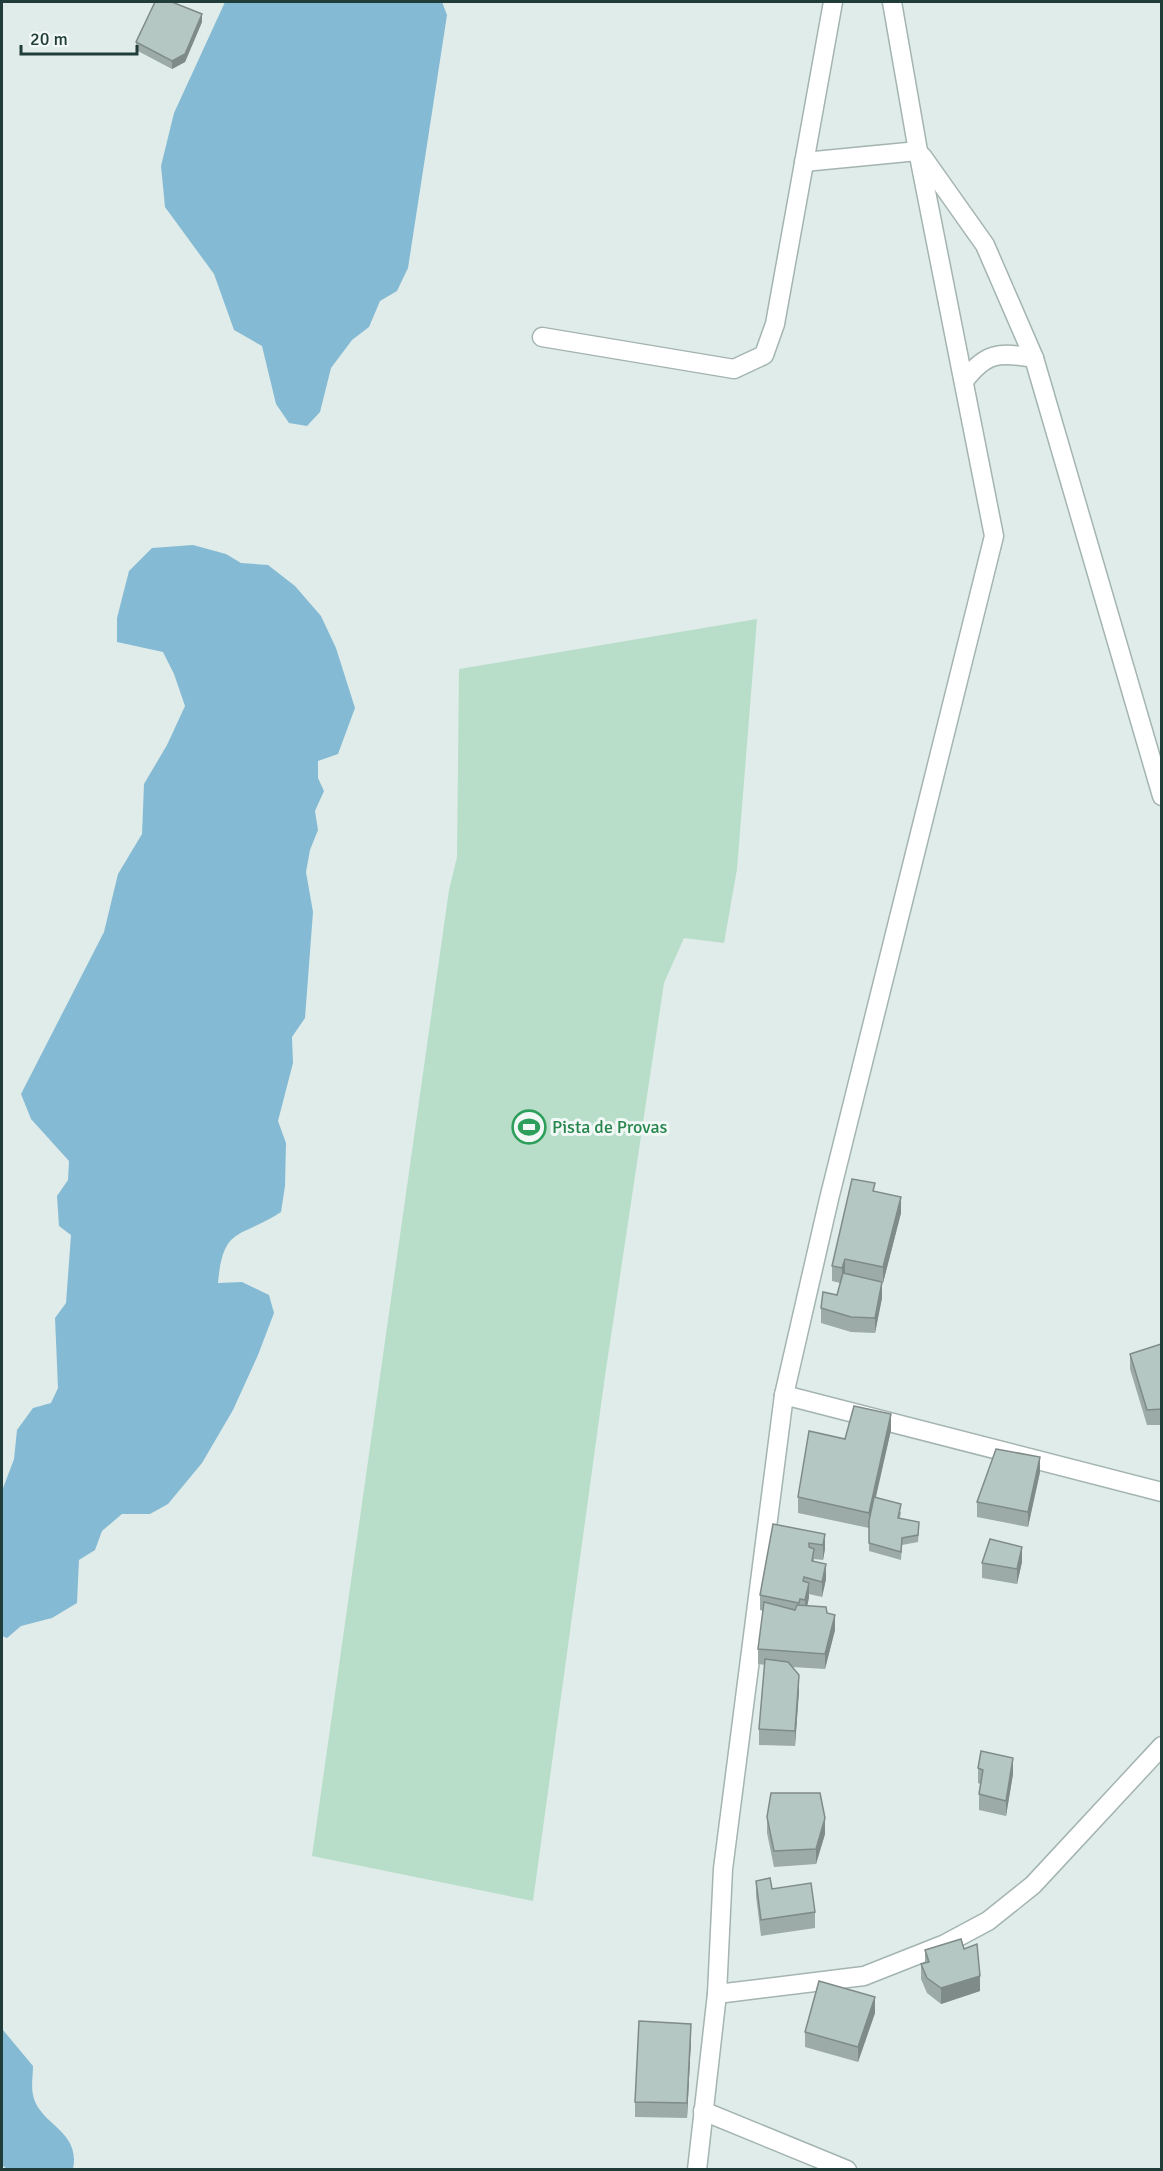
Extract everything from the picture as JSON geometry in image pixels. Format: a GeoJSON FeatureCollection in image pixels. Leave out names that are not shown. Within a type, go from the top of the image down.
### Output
{"type":"FeatureCollection","features":[{"type":"Feature","properties":{"kind":"street"},"geometry":{"type":"LineString","coordinates":[[542,338],[734,369],[764,355],[775,324],[832,2]]}},
{"type":"Feature","properties":{"kind":"street"},"geometry":{"type":"LineString","coordinates":[[697,2169],[717,1994],[723,1869],[784,1395],[840,1153],[994,536],[918,151],[892,2]]}},
{"type":"Feature","properties":{"kind":"street"},"geometry":{"type":"LineString","coordinates":[[804,162],[918,151]]}},
{"type":"Feature","properties":{"kind":"street"},"geometry":{"type":"LineString","coordinates":[[918,151],[985,245],[1034,358],[1161,796]]}},
{"type":"Feature","properties":{"kind":"street"},"geometry":{"type":"LineString","coordinates":[[964,381],[978,363],[1006,353],[1034,358]]}},
{"type":"Feature","properties":{"kind":"street"},"geometry":{"type":"LineString","coordinates":[[784,1395],[1161,1492]]}},
{"type":"Feature","properties":{"kind":"street"},"geometry":{"type":"LineString","coordinates":[[717,1994],[864,1976],[945,1944],[988,1921],[1033,1885],[1161,1746]]}},
{"type":"Feature","properties":{"kind":"street"},"geometry":{"type":"LineString","coordinates":[[703,2111],[847,2169]]}},
{"type":"Feature","properties":{"kind":"green space","name":"Pista de Provas"},"geometry":{"type":"Polygon","coordinates":[[[757,619],[737,869],[724,943],[684,938],[664,983],[605,1376],[533,1901],[312,1856],[449,890],[457,857],[459,669],[757,619]]]}},
{"type":"Feature","properties":{"kind":"water"},"geometry":{"type":"Polygon","coordinates":[[[225,2],[442,2],[447,15],[408,268],[397,291],[380,301],[369,327],[352,340],[331,368],[320,412],[307,426],[289,423],[276,404],[262,346],[234,330],[214,274],[165,207],[161,166],[174,113],[225,2]]]}},
{"type":"Feature","properties":{"kind":"water"},"geometry":{"type":"Polygon","coordinates":[[[193,545],[226,554],[241,563],[268,565],[295,586],[321,616],[336,648],[355,708],[338,754],[318,761],[318,778],[324,791],[315,811],[318,830],[310,850],[306,872],[313,912],[305,1018],[292,1037],[293,1063],[278,1121],[286,1143],[285,1186],[281,1212],[236,1236],[229,1242],[220,1264],[218,1283],[242,1282],[269,1295],[274,1313],[233,1410],[202,1463],[168,1504],[150,1514],[122,1514],[102,1531],[95,1550],[79,1560],[77,1603],[52,1618],[21,1626],[7,1638],[2,1636],[2,1491],[14,1459],[17,1430],[33,1408],[51,1403],[58,1388],[55,1318],[66,1303],[71,1235],[59,1226],[57,1196],[68,1180],[69,1161],[31,1119],[21,1094],[104,932],[118,874],[142,834],[144,784],[167,745],[185,706],[174,674],[163,652],[117,642],[117,618],[129,571],[152,548],[193,545]]]}},
{"type":"Feature","properties":{"kind":"water"},"geometry":{"type":"Polygon","coordinates":[[[2,2018],[3,2030],[33,2066],[32,2092],[37,2105],[71,2145],[74,2156],[73,2169],[7,2169],[2,2165],[2,2018]]]}},
{"type":"Feature","properties":{"kind":"building"},"geometry":{"type":"Polygon","coordinates":[[[155,2],[172,2],[202,14],[185,54],[172,61],[136,42],[155,2]]]}},
{"type":"Feature","properties":{"kind":"building"},"geometry":{"type":"Polygon","coordinates":[[[852,1179],[875,1183],[873,1191],[901,1197],[883,1267],[845,1259],[842,1268],[832,1266],[852,1179]]]}},
{"type":"Feature","properties":{"kind":"building"},"geometry":{"type":"Polygon","coordinates":[[[843,1273],[882,1282],[875,1318],[851,1317],[821,1308],[823,1292],[837,1295],[843,1273]]]}},
{"type":"Feature","properties":{"kind":"building"},"geometry":{"type":"Polygon","coordinates":[[[1161,1344],[1161,1409],[1147,1410],[1130,1354],[1161,1344]]]}},
{"type":"Feature","properties":{"kind":"building"},"geometry":{"type":"Polygon","coordinates":[[[854,1406],[891,1414],[869,1513],[798,1497],[809,1431],[845,1439],[854,1406]]]}},
{"type":"Feature","properties":{"kind":"building"},"geometry":{"type":"Polygon","coordinates":[[[996,1449],[1040,1457],[1028,1512],[977,1502],[996,1449]]]}},
{"type":"Feature","properties":{"kind":"building"},"geometry":{"type":"Polygon","coordinates":[[[874,1497],[901,1504],[898,1518],[919,1522],[918,1535],[902,1538],[901,1552],[869,1543],[869,1521],[874,1497]]]}},
{"type":"Feature","properties":{"kind":"building"},"geometry":{"type":"Polygon","coordinates":[[[773,1524],[825,1534],[823,1545],[809,1543],[809,1547],[814,1549],[812,1561],[826,1564],[822,1582],[804,1577],[803,1581],[809,1583],[805,1600],[800,1599],[799,1603],[760,1595],[773,1524]]]}},
{"type":"Feature","properties":{"kind":"building"},"geometry":{"type":"Polygon","coordinates":[[[990,1539],[1022,1547],[1017,1569],[982,1563],[990,1539]]]}},
{"type":"Feature","properties":{"kind":"building"},"geometry":{"type":"Polygon","coordinates":[[[764,1602],[795,1610],[797,1605],[826,1607],[827,1613],[835,1615],[825,1654],[758,1649],[764,1602]]]}},
{"type":"Feature","properties":{"kind":"building"},"geometry":{"type":"Polygon","coordinates":[[[765,1659],[788,1662],[799,1675],[795,1731],[759,1729],[765,1659]]]}},
{"type":"Feature","properties":{"kind":"building"},"geometry":{"type":"Polygon","coordinates":[[[981,1751],[1013,1758],[1006,1801],[979,1794],[983,1770],[978,1768],[981,1751]]]}},
{"type":"Feature","properties":{"kind":"building"},"geometry":{"type":"Polygon","coordinates":[[[771,1793],[820,1793],[825,1818],[816,1849],[774,1851],[767,1817],[771,1793]]]}},
{"type":"Feature","properties":{"kind":"building"},"geometry":{"type":"Polygon","coordinates":[[[770,1878],[772,1889],[811,1883],[815,1912],[761,1920],[756,1881],[770,1878]]]}},
{"type":"Feature","properties":{"kind":"building"},"geometry":{"type":"Polygon","coordinates":[[[961,1939],[964,1949],[977,1944],[980,1976],[941,1988],[927,1978],[921,1964],[929,1962],[925,1950],[961,1939]]]}},
{"type":"Feature","properties":{"kind":"building"},"geometry":{"type":"Polygon","coordinates":[[[819,1981],[875,1997],[858,2047],[805,2032],[819,1981]]]}},
{"type":"Feature","properties":{"kind":"building"},"geometry":{"type":"Polygon","coordinates":[[[639,2021],[691,2024],[687,2103],[635,2102],[639,2021]]]}},
{"type":"Feature","properties":{"kind":"place","name":"Pista de Provas"},"geometry":{"type":"Point","coordinates":[529,1127]}}]}
